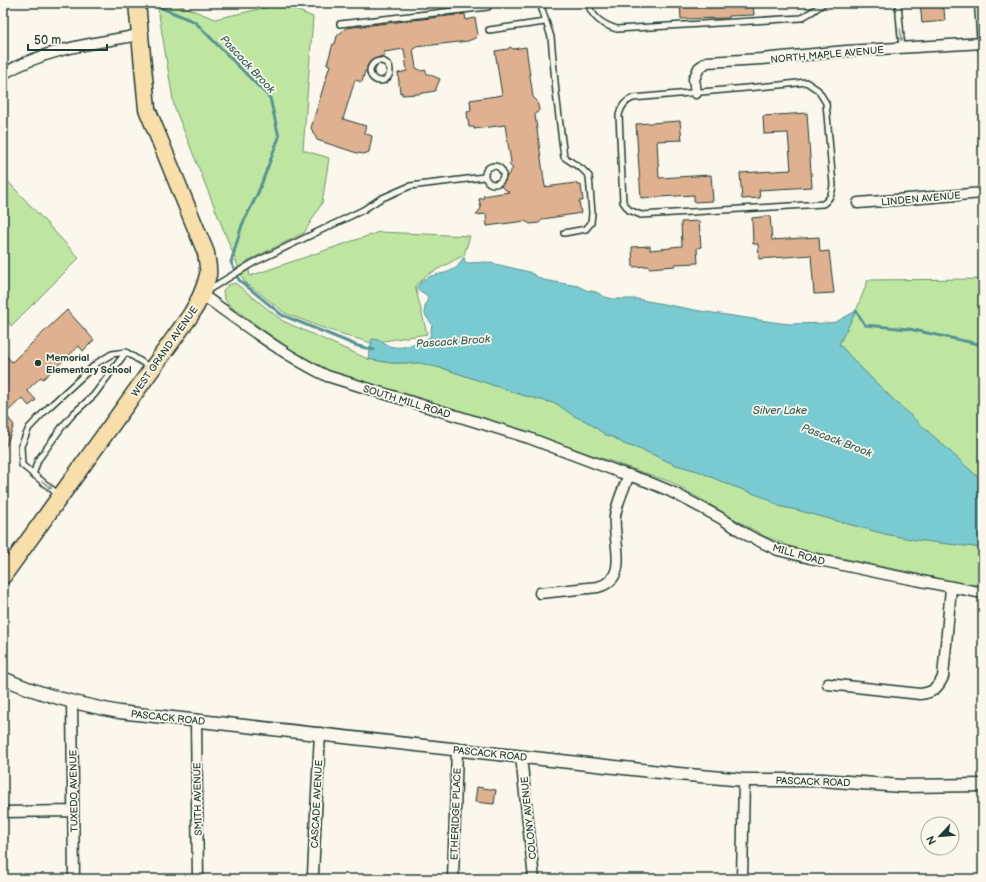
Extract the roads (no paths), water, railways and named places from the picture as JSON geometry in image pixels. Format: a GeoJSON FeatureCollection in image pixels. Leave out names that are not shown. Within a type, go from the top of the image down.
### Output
{"type":"FeatureCollection","features":[{"type":"Feature","properties":{"kind":"main road","name":"WEST GRAND AVENUE"},"geometry":{"type":"LineString","coordinates":[[3,576],[190,316],[208,276],[206,253],[147,109],[138,4]]}},
{"type":"Feature","properties":{"kind":"street"},"geometry":{"type":"LineString","coordinates":[[980,3],[983,47]]}},
{"type":"Feature","properties":{"kind":"street"},"geometry":{"type":"LineString","coordinates":[[3,74],[18,65],[48,53],[95,42],[140,35]]}},
{"type":"Feature","properties":{"kind":"street","name":"NORTH MAPLE AVENUE"},"geometry":{"type":"LineString","coordinates":[[696,93],[694,79],[699,68],[707,62],[761,60],[809,54],[983,43]]}},
{"type":"Feature","properties":{"kind":"street","name":"LINDEN AVENUE"},"geometry":{"type":"LineString","coordinates":[[858,203],[983,192]]}},
{"type":"Feature","properties":{"kind":"street","name":"SOUTH MILL ROAD"},"geometry":{"type":"LineString","coordinates":[[200,294],[307,366],[328,376],[528,438],[629,475]]}},
{"type":"Feature","properties":{"kind":"street"},"geometry":{"type":"LineString","coordinates":[[540,593],[598,587],[605,585],[616,574],[618,566],[614,528],[615,516],[618,502],[629,475]]}},
{"type":"Feature","properties":{"kind":"street","name":"MILL ROAD"},"geometry":{"type":"LineString","coordinates":[[629,475],[670,491],[719,517],[749,536],[778,550],[951,588],[983,593]]}},
{"type":"Feature","properties":{"kind":"street"},"geometry":{"type":"LineString","coordinates":[[828,684],[920,694],[935,690],[943,677],[951,588]]}},
{"type":"Feature","properties":{"kind":"street","name":"PASCACK ROAD"},"geometry":{"type":"LineString","coordinates":[[3,678],[46,695],[119,712],[320,733],[678,774],[744,780],[822,780],[901,786],[983,785]]}},
{"type":"Feature","properties":{"kind":"street","name":"TUXEDO AVENUE"},"geometry":{"type":"LineString","coordinates":[[72,702],[74,879]]}},
{"type":"Feature","properties":{"kind":"street","name":"SMITH AVENUE"},"geometry":{"type":"LineString","coordinates":[[196,720],[198,879]]}},
{"type":"Feature","properties":{"kind":"street","name":"CASCADE AVENUE"},"geometry":{"type":"LineString","coordinates":[[313,874],[320,733]]}},
{"type":"Feature","properties":{"kind":"street","name":"ETHERIDGE PLACE"},"geometry":{"type":"LineString","coordinates":[[453,879],[457,749]]}},
{"type":"Feature","properties":{"kind":"street","name":"COLONY AVENUE"},"geometry":{"type":"LineString","coordinates":[[521,756],[534,879]]}},
{"type":"Feature","properties":{"kind":"street"},"geometry":{"type":"LineString","coordinates":[[742,879],[744,780]]}},
{"type":"Feature","properties":{"kind":"street"},"geometry":{"type":"LineString","coordinates":[[3,812],[73,811]]}},
{"type":"Feature","properties":{"kind":"lane"},"geometry":{"type":"LineString","coordinates":[[540,3],[551,37],[564,157],[582,169],[589,176],[592,213],[591,223],[586,229],[564,233]]}},
{"type":"Feature","properties":{"kind":"lane"},"geometry":{"type":"LineString","coordinates":[[588,3],[594,17],[606,26],[617,29],[801,18],[824,3]]}},
{"type":"Feature","properties":{"kind":"lane"},"geometry":{"type":"LineString","coordinates":[[898,3],[902,48]]}},
{"type":"Feature","properties":{"kind":"lane"},"geometry":{"type":"LineString","coordinates":[[340,24],[488,7]]}},
{"type":"Feature","properties":{"kind":"lane"},"geometry":{"type":"LineString","coordinates":[[489,30],[545,22]]}},
{"type":"Feature","properties":{"kind":"lane"},"geometry":{"type":"LineString","coordinates":[[378,61],[383,62],[389,68],[389,76],[385,80],[376,81],[370,75],[371,66],[378,61]]}},
{"type":"Feature","properties":{"kind":"lane"},"geometry":{"type":"LineString","coordinates":[[806,82],[813,86],[826,103],[833,186],[832,195],[823,204],[641,215],[629,210],[623,202],[620,110],[624,103],[633,98],[696,93],[806,82]]}},
{"type":"Feature","properties":{"kind":"lane"},"geometry":{"type":"LineString","coordinates":[[200,294],[254,263],[363,210],[380,199],[410,186],[484,177]]}},
{"type":"Feature","properties":{"kind":"lane"},"geometry":{"type":"LineString","coordinates":[[60,496],[22,465],[21,446],[29,428],[48,408],[97,363],[112,354],[126,352],[152,369]]}},
{"type":"Feature","properties":{"kind":"lane"},"geometry":{"type":"LineString","coordinates":[[33,474],[38,460],[62,427],[73,414],[94,395],[126,352]]}},
{"type":"Feature","properties":{"kind":"water","name":"Silver Lake"},"geometry":{"type":"Polygon","coordinates":[[[464,257],[465,262],[468,263],[487,262],[529,272],[543,280],[578,286],[613,299],[637,299],[700,311],[773,322],[790,324],[836,322],[856,311],[839,344],[891,398],[983,482],[983,548],[916,540],[885,534],[779,506],[766,498],[624,444],[613,437],[606,435],[586,421],[574,416],[557,404],[522,395],[445,369],[420,363],[391,363],[368,359],[372,339],[378,340],[392,347],[403,347],[415,344],[430,337],[432,324],[424,311],[428,297],[417,287],[421,282],[430,276],[456,268],[464,257]]]}},
{"type":"Feature","properties":{"kind":"waterway","name":"Pascack Brook"},"geometry":{"type":"LineString","coordinates":[[150,3],[195,22],[270,98],[279,137],[258,193],[242,225],[231,262],[239,280],[282,315],[358,346],[374,350]]}},
{"type":"Feature","properties":{"kind":"waterway"},"geometry":{"type":"LineString","coordinates":[[856,311],[865,325],[909,329],[983,345]]}},
{"type":"Feature","properties":{"kind":"place","name":"Memorial Elementary School"},"geometry":{"type":"Point","coordinates":[38,363]}}]}
